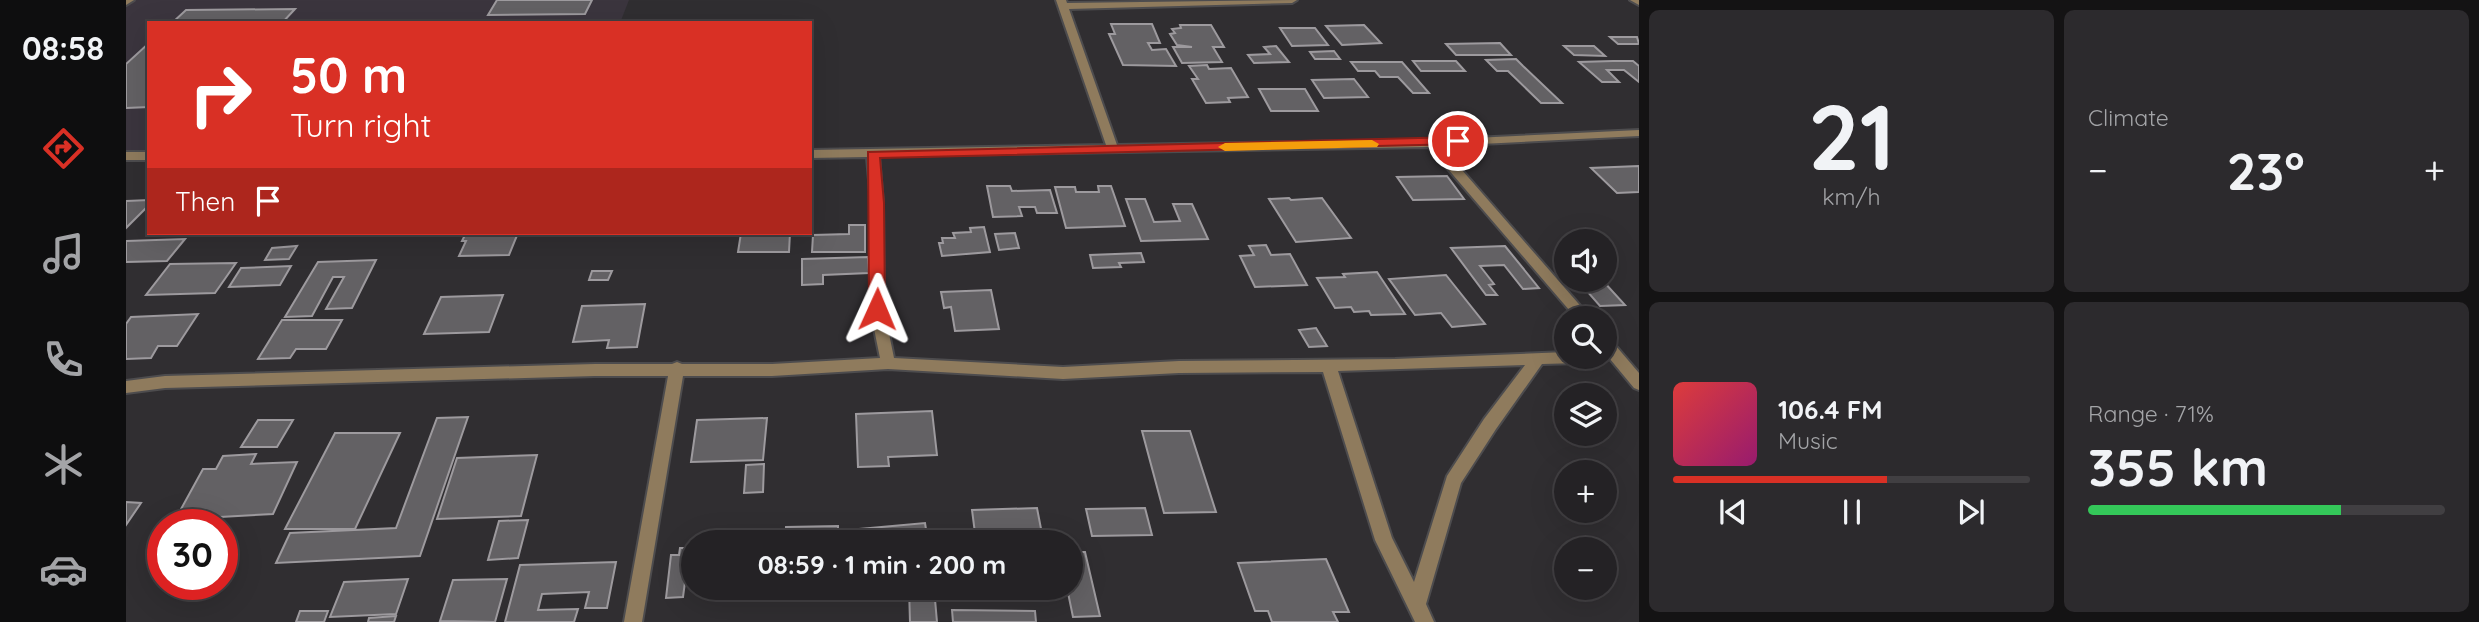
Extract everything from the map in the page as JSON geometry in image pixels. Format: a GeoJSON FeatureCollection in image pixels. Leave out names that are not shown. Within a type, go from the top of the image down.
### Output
{"type":"FeatureCollection","features":[{"type":"Feature","properties":{"kind":"street"},"geometry":{"type":"LineString","coordinates":[[1113,149],[1062,3],[1292,0]]}},
{"type":"Feature","properties":{"kind":"street"},"geometry":{"type":"LineString","coordinates":[[812,154],[1432,143],[1639,133]]}},
{"type":"Feature","properties":{"kind":"street"},"geometry":{"type":"LineString","coordinates":[[1432,143],[1574,306]]}},
{"type":"Feature","properties":{"kind":"street"},"geometry":{"type":"LineString","coordinates":[[873,155],[877,203],[877,309],[888,363]]}},
{"type":"Feature","properties":{"kind":"street"},"geometry":{"type":"LineString","coordinates":[[126,156],[147,156]]}},
{"type":"Feature","properties":{"kind":"street"},"geometry":{"type":"LineString","coordinates":[[126,387],[165,382],[677,369],[772,370],[888,363],[1063,373],[1554,358]]}},
{"type":"Feature","properties":{"kind":"street"},"geometry":{"type":"LineString","coordinates":[[1420,615],[1453,481],[1490,424],[1538,359]]}},
{"type":"Feature","properties":{"kind":"street"},"geometry":{"type":"LineString","coordinates":[[1617,362],[1639,384]]}},
{"type":"Feature","properties":{"kind":"street"},"geometry":{"type":"LineString","coordinates":[[1328,364],[1384,540],[1420,615]]}},
{"type":"Feature","properties":{"kind":"street"},"geometry":{"type":"LineString","coordinates":[[633,622],[677,369]]}},
{"type":"Feature","properties":{"kind":"shaded area"},"geometry":{"type":"Polygon","coordinates":[[[126,0],[629,0],[621,21],[147,21],[147,156],[126,156],[126,0]]]}},
{"type":"Feature","properties":{"kind":"building"},"geometry":{"type":"Polygon","coordinates":[[[497,0],[592,0],[585,14],[488,15],[497,0]]]}},
{"type":"Feature","properties":{"kind":"building"},"geometry":{"type":"Polygon","coordinates":[[[295,9],[284,21],[174,21],[186,10],[295,9]]]}},
{"type":"Feature","properties":{"kind":"building"},"geometry":{"type":"Polygon","coordinates":[[[1111,24],[1152,24],[1160,43],[1148,43],[1152,50],[1166,49],[1176,66],[1123,65],[1109,34],[1115,34],[1111,24]]]}},
{"type":"Feature","properties":{"kind":"building"},"geometry":{"type":"Polygon","coordinates":[[[1180,25],[1211,25],[1224,47],[1213,47],[1222,62],[1182,63],[1173,47],[1192,47],[1177,45],[1170,34],[1175,33],[1172,29],[1181,28],[1180,25]]]}},
{"type":"Feature","properties":{"kind":"building"},"geometry":{"type":"Polygon","coordinates":[[[1364,25],[1381,43],[1342,45],[1326,26],[1364,25]]]}},
{"type":"Feature","properties":{"kind":"building"},"geometry":{"type":"Polygon","coordinates":[[[1280,28],[1315,28],[1328,45],[1292,46],[1280,28]]]}},
{"type":"Feature","properties":{"kind":"building"},"geometry":{"type":"Polygon","coordinates":[[[1610,37],[1637,37],[1639,44],[1618,44],[1610,37]]]}},
{"type":"Feature","properties":{"kind":"building"},"geometry":{"type":"Polygon","coordinates":[[[1500,43],[1511,55],[1456,55],[1446,44],[1500,43]]]}},
{"type":"Feature","properties":{"kind":"building"},"geometry":{"type":"Polygon","coordinates":[[[147,45],[147,107],[126,108],[126,64],[147,45]]]}},
{"type":"Feature","properties":{"kind":"building"},"geometry":{"type":"Polygon","coordinates":[[[1276,46],[1289,62],[1254,63],[1248,55],[1270,54],[1264,47],[1276,46]]]}},
{"type":"Feature","properties":{"kind":"building"},"geometry":{"type":"Polygon","coordinates":[[[1564,46],[1594,46],[1605,56],[1574,55],[1564,46]]]}},
{"type":"Feature","properties":{"kind":"building"},"geometry":{"type":"Polygon","coordinates":[[[1334,51],[1340,59],[1315,59],[1310,52],[1334,51]]]}},
{"type":"Feature","properties":{"kind":"building"},"geometry":{"type":"Polygon","coordinates":[[[1516,59],[1562,103],[1541,103],[1508,71],[1497,71],[1486,60],[1516,59]]]}},
{"type":"Feature","properties":{"kind":"building"},"geometry":{"type":"Polygon","coordinates":[[[1413,61],[1456,61],[1465,71],[1421,71],[1413,61]]]}},
{"type":"Feature","properties":{"kind":"building"},"geometry":{"type":"Polygon","coordinates":[[[1633,61],[1639,66],[1639,82],[1624,70],[1607,70],[1619,82],[1602,82],[1579,62],[1633,61]]]}},
{"type":"Feature","properties":{"kind":"building"},"geometry":{"type":"Polygon","coordinates":[[[1351,62],[1402,62],[1429,93],[1413,93],[1398,77],[1380,77],[1375,71],[1358,71],[1351,62]]]}},
{"type":"Feature","properties":{"kind":"building"},"geometry":{"type":"Polygon","coordinates":[[[1207,65],[1209,69],[1231,68],[1248,97],[1228,98],[1230,102],[1206,103],[1192,79],[1198,79],[1189,66],[1207,65]]]}},
{"type":"Feature","properties":{"kind":"building"},"geometry":{"type":"Polygon","coordinates":[[[1354,79],[1368,97],[1324,98],[1312,80],[1354,79]]]}},
{"type":"Feature","properties":{"kind":"building"},"geometry":{"type":"Polygon","coordinates":[[[1259,89],[1305,89],[1318,111],[1271,111],[1259,89]]]}},
{"type":"Feature","properties":{"kind":"building"},"geometry":{"type":"Polygon","coordinates":[[[1639,166],[1639,192],[1617,193],[1591,168],[1639,166]]]}},
{"type":"Feature","properties":{"kind":"building"},"geometry":{"type":"Polygon","coordinates":[[[1447,176],[1464,199],[1413,200],[1397,177],[1447,176]]]}},
{"type":"Feature","properties":{"kind":"building"},"geometry":{"type":"Polygon","coordinates":[[[987,186],[1010,186],[1012,191],[1050,190],[1057,213],[1037,213],[1035,207],[1019,207],[1022,216],[993,217],[987,186]]]}},
{"type":"Feature","properties":{"kind":"building"},"geometry":{"type":"Polygon","coordinates":[[[1098,186],[1111,186],[1125,226],[1066,228],[1055,187],[1075,187],[1076,192],[1099,192],[1098,186]]]}},
{"type":"Feature","properties":{"kind":"building"},"geometry":{"type":"Polygon","coordinates":[[[1322,198],[1351,238],[1296,242],[1269,199],[1322,198]]]}},
{"type":"Feature","properties":{"kind":"building"},"geometry":{"type":"Polygon","coordinates":[[[1126,199],[1145,199],[1154,222],[1180,221],[1173,204],[1192,204],[1208,239],[1141,241],[1126,199]]]}},
{"type":"Feature","properties":{"kind":"building"},"geometry":{"type":"Polygon","coordinates":[[[147,200],[147,207],[126,228],[126,201],[147,200]]]}},
{"type":"Feature","properties":{"kind":"building"},"geometry":{"type":"Polygon","coordinates":[[[849,225],[865,225],[865,252],[812,252],[813,235],[849,234],[849,225]]]}},
{"type":"Feature","properties":{"kind":"building"},"geometry":{"type":"Polygon","coordinates":[[[984,227],[990,252],[942,256],[939,243],[943,243],[942,238],[955,238],[953,233],[971,232],[970,228],[984,227]]]}},
{"type":"Feature","properties":{"kind":"building"},"geometry":{"type":"Polygon","coordinates":[[[1015,233],[1019,248],[999,250],[995,234],[1015,233]]]}},
{"type":"Feature","properties":{"kind":"building"},"geometry":{"type":"Polygon","coordinates":[[[465,235],[517,235],[509,255],[459,256],[466,241],[462,241],[465,235]]]}},
{"type":"Feature","properties":{"kind":"building"},"geometry":{"type":"Polygon","coordinates":[[[741,235],[790,235],[789,252],[738,252],[741,235]]]}},
{"type":"Feature","properties":{"kind":"building"},"geometry":{"type":"Polygon","coordinates":[[[185,239],[167,261],[126,262],[126,241],[185,239]]]}},
{"type":"Feature","properties":{"kind":"building"},"geometry":{"type":"Polygon","coordinates":[[[1266,245],[1271,255],[1290,254],[1307,285],[1255,287],[1240,256],[1254,255],[1249,246],[1266,245]]]}},
{"type":"Feature","properties":{"kind":"building"},"geometry":{"type":"Polygon","coordinates":[[[297,246],[289,259],[265,260],[272,248],[297,246]]]}},
{"type":"Feature","properties":{"kind":"building"},"geometry":{"type":"Polygon","coordinates":[[[1505,246],[1539,288],[1523,289],[1504,265],[1480,266],[1494,284],[1489,285],[1497,295],[1486,295],[1451,248],[1505,246]]]}},
{"type":"Feature","properties":{"kind":"building"},"geometry":{"type":"Polygon","coordinates":[[[1141,253],[1144,262],[1119,263],[1121,267],[1093,268],[1090,255],[1141,253]]]}},
{"type":"Feature","properties":{"kind":"building"},"geometry":{"type":"Polygon","coordinates":[[[868,257],[869,273],[823,275],[823,284],[802,285],[802,259],[868,257]]]}},
{"type":"Feature","properties":{"kind":"building"},"geometry":{"type":"Polygon","coordinates":[[[376,260],[352,308],[326,309],[344,277],[333,277],[312,316],[285,317],[318,262],[376,260]]]}},
{"type":"Feature","properties":{"kind":"building"},"geometry":{"type":"Polygon","coordinates":[[[236,263],[215,293],[146,295],[170,264],[236,263]]]}},
{"type":"Feature","properties":{"kind":"building"},"geometry":{"type":"Polygon","coordinates":[[[291,266],[280,285],[229,287],[241,268],[291,266]]]}},
{"type":"Feature","properties":{"kind":"building"},"geometry":{"type":"Polygon","coordinates":[[[592,271],[612,271],[608,280],[589,280],[592,271]]]}},
{"type":"Feature","properties":{"kind":"building"},"geometry":{"type":"Polygon","coordinates":[[[1377,272],[1405,314],[1371,315],[1369,311],[1354,312],[1351,307],[1335,308],[1317,278],[1345,277],[1343,274],[1377,272]]]}},
{"type":"Feature","properties":{"kind":"building"},"geometry":{"type":"Polygon","coordinates":[[[1446,275],[1485,324],[1452,327],[1441,313],[1415,315],[1389,279],[1446,275]]]}},
{"type":"Feature","properties":{"kind":"building"},"geometry":{"type":"Polygon","coordinates":[[[991,290],[999,329],[955,331],[951,307],[944,308],[941,292],[991,290]]]}},
{"type":"Feature","properties":{"kind":"building"},"geometry":{"type":"Polygon","coordinates":[[[1588,292],[1613,292],[1625,305],[1600,306],[1588,292]]]}},
{"type":"Feature","properties":{"kind":"building"},"geometry":{"type":"Polygon","coordinates":[[[503,295],[489,332],[424,334],[441,297],[503,295]]]}},
{"type":"Feature","properties":{"kind":"building"},"geometry":{"type":"Polygon","coordinates":[[[645,304],[637,347],[607,348],[609,340],[573,342],[582,306],[645,304]]]}},
{"type":"Feature","properties":{"kind":"building"},"geometry":{"type":"Polygon","coordinates":[[[198,314],[177,346],[158,346],[151,358],[126,359],[126,324],[131,317],[198,314]]]}},
{"type":"Feature","properties":{"kind":"building"},"geometry":{"type":"Polygon","coordinates":[[[282,320],[342,320],[326,349],[296,349],[290,358],[258,359],[282,320]]]}},
{"type":"Feature","properties":{"kind":"building"},"geometry":{"type":"Polygon","coordinates":[[[1316,328],[1327,346],[1309,347],[1299,330],[1316,328]]]}},
{"type":"Feature","properties":{"kind":"building"},"geometry":{"type":"Polygon","coordinates":[[[932,411],[937,455],[888,457],[889,466],[858,467],[856,414],[932,411]]]}},
{"type":"Feature","properties":{"kind":"building"},"geometry":{"type":"Polygon","coordinates":[[[468,417],[420,556],[276,563],[290,533],[396,528],[437,418],[468,417]]]}},
{"type":"Feature","properties":{"kind":"building"},"geometry":{"type":"Polygon","coordinates":[[[767,418],[763,460],[691,462],[697,420],[767,418]]]}},
{"type":"Feature","properties":{"kind":"building"},"geometry":{"type":"Polygon","coordinates":[[[258,420],[293,420],[277,447],[241,447],[258,420]]]}},
{"type":"Feature","properties":{"kind":"building"},"geometry":{"type":"Polygon","coordinates":[[[1142,431],[1190,431],[1216,512],[1164,513],[1142,431]]]}},
{"type":"Feature","properties":{"kind":"building"},"geometry":{"type":"Polygon","coordinates":[[[335,433],[400,433],[355,529],[285,529],[335,433]]]}},
{"type":"Feature","properties":{"kind":"building"},"geometry":{"type":"Polygon","coordinates":[[[256,454],[251,464],[297,462],[273,514],[238,516],[238,509],[181,509],[203,469],[216,469],[223,456],[256,454]]]}},
{"type":"Feature","properties":{"kind":"building"},"geometry":{"type":"Polygon","coordinates":[[[537,455],[521,516],[437,519],[457,458],[537,455]]]}},
{"type":"Feature","properties":{"kind":"building"},"geometry":{"type":"Polygon","coordinates":[[[764,464],[763,492],[744,493],[746,465],[764,464]]]}},
{"type":"Feature","properties":{"kind":"building"},"geometry":{"type":"Polygon","coordinates":[[[126,502],[141,503],[126,525],[126,502]]]}},
{"type":"Feature","properties":{"kind":"building"},"geometry":{"type":"Polygon","coordinates":[[[1037,508],[1041,530],[975,530],[972,510],[1037,508]]]}},
{"type":"Feature","properties":{"kind":"building"},"geometry":{"type":"Polygon","coordinates":[[[1145,508],[1152,535],[1092,536],[1086,509],[1145,508]]]}},
{"type":"Feature","properties":{"kind":"building"},"geometry":{"type":"Polygon","coordinates":[[[528,520],[518,558],[488,560],[499,521],[528,520]]]}},
{"type":"Feature","properties":{"kind":"building"},"geometry":{"type":"Polygon","coordinates":[[[925,523],[926,530],[860,530],[925,523]]]}},
{"type":"Feature","properties":{"kind":"building"},"geometry":{"type":"Polygon","coordinates":[[[838,526],[838,530],[786,530],[786,527],[838,526]]]}},
{"type":"Feature","properties":{"kind":"building"},"geometry":{"type":"Polygon","coordinates":[[[681,548],[681,597],[666,598],[671,555],[679,555],[681,548]]]}},
{"type":"Feature","properties":{"kind":"building"},"geometry":{"type":"Polygon","coordinates":[[[1085,552],[1100,616],[1073,617],[1069,600],[1083,600],[1085,552]]]}},
{"type":"Feature","properties":{"kind":"building"},"geometry":{"type":"Polygon","coordinates":[[[1326,559],[1349,612],[1333,612],[1338,622],[1272,622],[1268,611],[1255,611],[1238,563],[1326,559]]]}},
{"type":"Feature","properties":{"kind":"building"},"geometry":{"type":"Polygon","coordinates":[[[616,562],[607,608],[585,608],[589,592],[542,594],[538,610],[578,609],[574,622],[505,622],[520,565],[616,562]]]}},
{"type":"Feature","properties":{"kind":"building"},"geometry":{"type":"Polygon","coordinates":[[[408,579],[396,614],[330,617],[344,582],[408,579]]]}},
{"type":"Feature","properties":{"kind":"building"},"geometry":{"type":"Polygon","coordinates":[[[507,579],[495,622],[440,621],[453,580],[507,579]]]}},
{"type":"Feature","properties":{"kind":"building"},"geometry":{"type":"Polygon","coordinates":[[[909,600],[935,600],[937,622],[910,622],[909,600]]]}},
{"type":"Feature","properties":{"kind":"building"},"geometry":{"type":"Polygon","coordinates":[[[952,610],[1035,611],[1036,622],[953,622],[952,610]]]}},
{"type":"Feature","properties":{"kind":"building"},"geometry":{"type":"Polygon","coordinates":[[[300,611],[328,611],[324,622],[296,622],[300,611]]]}},
{"type":"Feature","properties":{"kind":"building"},"geometry":{"type":"Polygon","coordinates":[[[396,616],[394,622],[368,622],[369,618],[396,616]]]}},
{"type":"Feature","properties":{"kind":"slow traffic"},"geometry":{"type":"LineString","coordinates":[[1225,147],[1372,144]]}},
{"type":"Feature","properties":{"kind":"route"},"geometry":{"type":"LineString","coordinates":[[877,309],[877,203],[873,155],[1458,141]]}}]}
